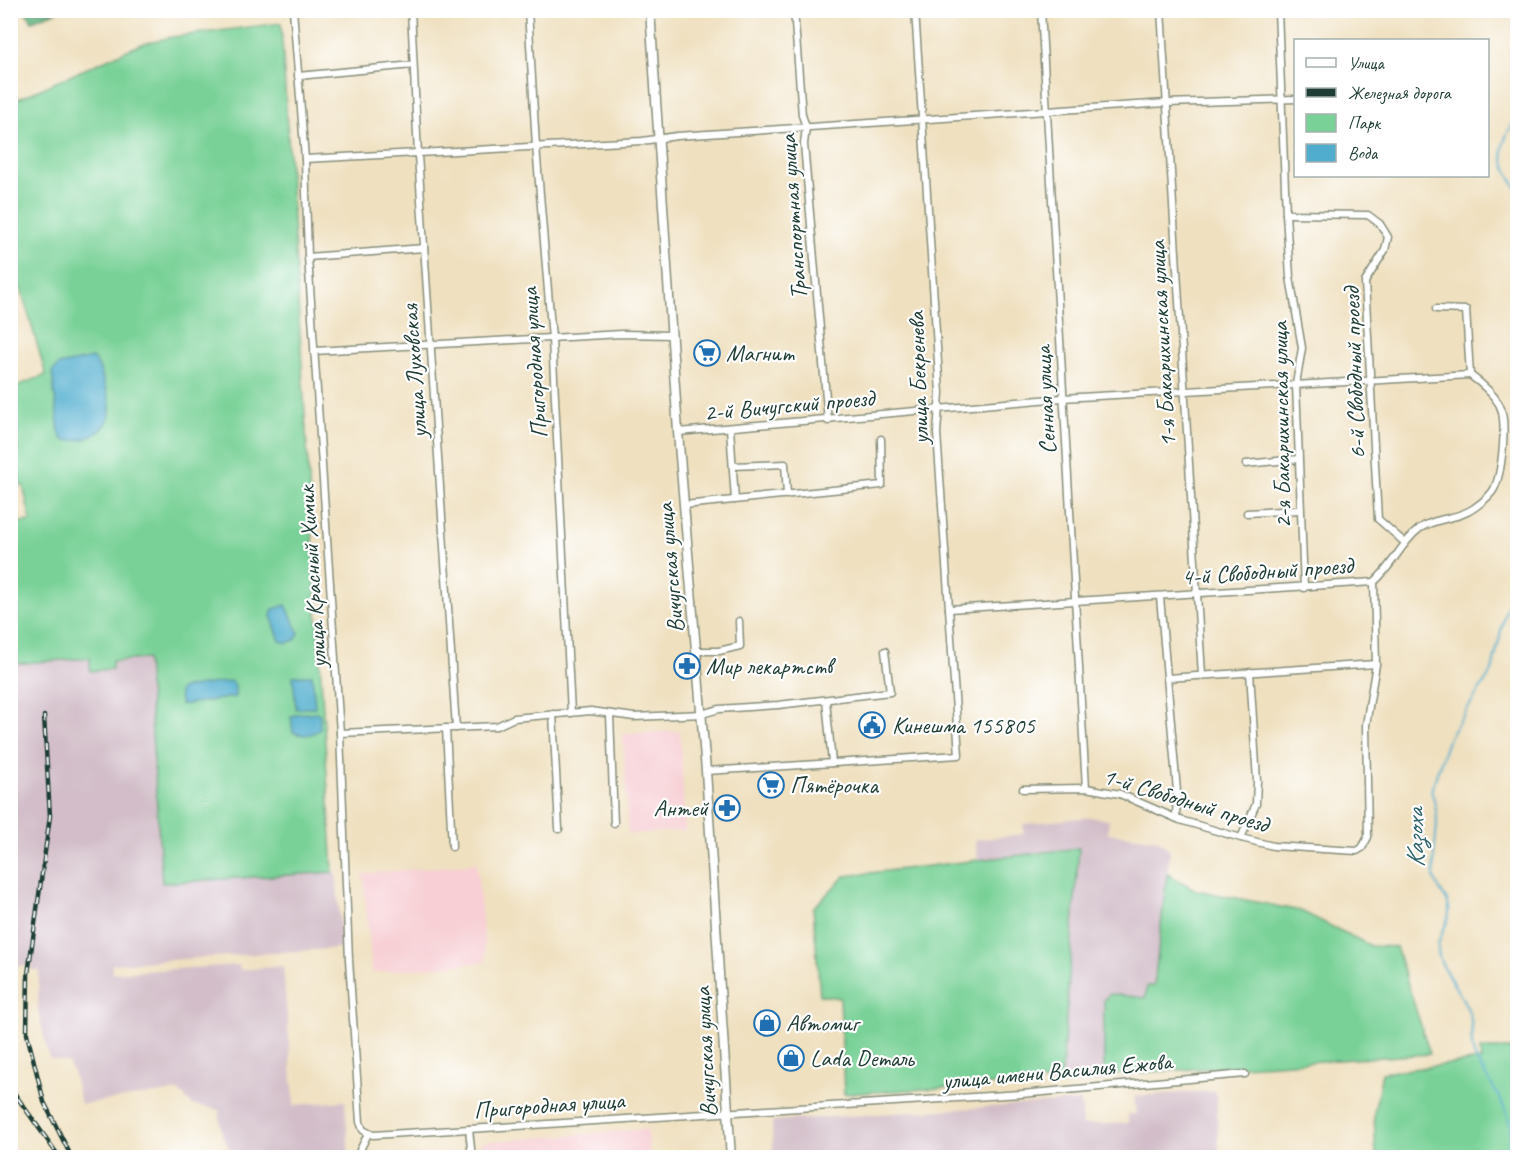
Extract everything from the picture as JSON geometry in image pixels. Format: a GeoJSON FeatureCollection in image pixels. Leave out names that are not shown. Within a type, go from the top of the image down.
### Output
{"type":"FeatureCollection","features":[{"type":"Feature","properties":{"kind":"main road","name":"Вичугская улица"},"geometry":{"type":"LineString","coordinates":[[650,10],[678,432],[702,714],[731,1158]]}},
{"type":"Feature","properties":{"kind":"street","name":"улица Красный Химик"},"geometry":{"type":"LineString","coordinates":[[293,10],[305,159],[308,256],[340,733],[348,954],[359,1110],[363,1130],[371,1134]]}},
{"type":"Feature","properties":{"kind":"street","name":"улица Луховская"},"geometry":{"type":"LineString","coordinates":[[411,10],[412,65],[456,728]]}},
{"type":"Feature","properties":{"kind":"street","name":"Пригородная улица"},"geometry":{"type":"LineString","coordinates":[[528,10],[536,146],[552,339],[571,713]]}},
{"type":"Feature","properties":{"kind":"street","name":"Транспортная улица"},"geometry":{"type":"LineString","coordinates":[[794,10],[802,115],[806,126],[804,144],[828,421]]}},
{"type":"Feature","properties":{"kind":"street","name":"улица Бекренева"},"geometry":{"type":"LineString","coordinates":[[832,763],[959,754],[937,433],[940,393],[924,120],[915,10]]}},
{"type":"Feature","properties":{"kind":"street","name":"Сенная улица"},"geometry":{"type":"LineString","coordinates":[[1041,10],[1086,788]]}},
{"type":"Feature","properties":{"kind":"street","name":"1-я Бакарихинская улица"},"geometry":{"type":"LineString","coordinates":[[1161,10],[1182,390],[1202,675]]}},
{"type":"Feature","properties":{"kind":"street","name":"2-я Бакарихинская улица"},"geometry":{"type":"LineString","coordinates":[[1278,10],[1290,277],[1302,348],[1296,384],[1304,588]]}},
{"type":"Feature","properties":{"kind":"street"},"geometry":{"type":"LineString","coordinates":[[298,76],[412,65]]}},
{"type":"Feature","properties":{"kind":"street"},"geometry":{"type":"LineString","coordinates":[[305,159],[418,155],[806,126],[1166,103],[1294,99]]}},
{"type":"Feature","properties":{"kind":"street","name":"6-й Свободный проезд"},"geometry":{"type":"LineString","coordinates":[[1286,214],[1368,215],[1385,231],[1388,244],[1365,282],[1378,519],[1404,543]]}},
{"type":"Feature","properties":{"kind":"street"},"geometry":{"type":"LineString","coordinates":[[308,256],[424,248]]}},
{"type":"Feature","properties":{"kind":"street"},"geometry":{"type":"LineString","coordinates":[[1436,309],[1466,310],[1470,375]]}},
{"type":"Feature","properties":{"kind":"street"},"geometry":{"type":"LineString","coordinates":[[314,351],[430,347],[632,334],[672,334]]}},
{"type":"Feature","properties":{"kind":"street","name":"2-й Вичугский проезд"},"geometry":{"type":"LineString","coordinates":[[678,432],[828,421],[1062,398],[1470,375]]}},
{"type":"Feature","properties":{"kind":"street","name":"4-й Свободный проезд"},"geometry":{"type":"LineString","coordinates":[[949,609],[1374,582],[1388,567],[1404,543],[1434,520],[1471,510],[1495,487],[1501,468],[1503,416],[1499,404],[1484,385],[1470,375]]}},
{"type":"Feature","properties":{"kind":"street"},"geometry":{"type":"LineString","coordinates":[[730,428],[735,500]]}},
{"type":"Feature","properties":{"kind":"street"},"geometry":{"type":"LineString","coordinates":[[684,505],[882,485],[881,439]]}},
{"type":"Feature","properties":{"kind":"street"},"geometry":{"type":"LineString","coordinates":[[1246,464],[1298,459]]}},
{"type":"Feature","properties":{"kind":"street"},"geometry":{"type":"LineString","coordinates":[[733,466],[785,464],[787,495]]}},
{"type":"Feature","properties":{"kind":"street"},"geometry":{"type":"LineString","coordinates":[[1247,513],[1300,510]]}},
{"type":"Feature","properties":{"kind":"street"},"geometry":{"type":"LineString","coordinates":[[1167,678],[1376,664],[1374,582]]}},
{"type":"Feature","properties":{"kind":"street"},"geometry":{"type":"LineString","coordinates":[[1160,597],[1177,791],[1176,818]]}},
{"type":"Feature","properties":{"kind":"street"},"geometry":{"type":"LineString","coordinates":[[697,651],[719,651],[740,646],[739,621]]}},
{"type":"Feature","properties":{"kind":"street"},"geometry":{"type":"LineString","coordinates":[[340,733],[496,726],[514,718],[571,713],[634,717],[702,714],[719,709],[890,692],[885,651]]}},
{"type":"Feature","properties":{"kind":"street","name":"1-й Свободный проезд"},"geometry":{"type":"LineString","coordinates":[[1023,789],[1086,788],[1128,796],[1176,818],[1273,846],[1357,851],[1362,848],[1368,837],[1366,725],[1376,664]]}},
{"type":"Feature","properties":{"kind":"street"},"geometry":{"type":"LineString","coordinates":[[1241,838],[1256,804],[1257,781],[1250,672]]}},
{"type":"Feature","properties":{"kind":"street"},"geometry":{"type":"LineString","coordinates":[[706,771],[832,763],[826,700]]}},
{"type":"Feature","properties":{"kind":"street"},"geometry":{"type":"LineString","coordinates":[[553,714],[559,829]]}},
{"type":"Feature","properties":{"kind":"street"},"geometry":{"type":"LineString","coordinates":[[610,714],[614,823]]}},
{"type":"Feature","properties":{"kind":"street"},"geometry":{"type":"LineString","coordinates":[[447,728],[452,847]]}},
{"type":"Feature","properties":{"kind":"street","name":"улица имени Василия Ежова"},"geometry":{"type":"LineString","coordinates":[[729,1112],[1021,1095],[1245,1074]]}},
{"type":"Feature","properties":{"kind":"street","name":"Пригородная улица"},"geometry":{"type":"LineString","coordinates":[[371,1134],[729,1112]]}},
{"type":"Feature","properties":{"kind":"street"},"geometry":{"type":"LineString","coordinates":[[469,1129],[472,1158]]}},
{"type":"Feature","properties":{"kind":"street"},"geometry":{"type":"LineString","coordinates":[[356,1158],[371,1134]]}},
{"type":"Feature","properties":{"kind":"shaded area"},"geometry":{"type":"Polygon","coordinates":[[[90,658],[91,671],[112,669],[112,661],[147,659],[162,883],[336,872],[342,948],[112,964],[112,973],[239,965],[240,970],[283,966],[294,1105],[345,1101],[349,1157],[234,1157],[222,1135],[219,1110],[193,1105],[178,1091],[81,1104],[73,1072],[68,1063],[49,1058],[38,1011],[39,970],[31,970],[31,965],[11,967],[11,664],[90,658]]]}},
{"type":"Feature","properties":{"kind":"shaded area"},"geometry":{"type":"Polygon","coordinates":[[[680,731],[685,831],[628,834],[623,734],[680,731]]]}},
{"type":"Feature","properties":{"kind":"shaded area"},"geometry":{"type":"Polygon","coordinates":[[[1091,817],[1109,820],[1108,833],[1159,840],[1170,851],[1154,986],[1146,998],[1110,994],[1104,999],[1104,1081],[1061,1085],[1079,848],[978,860],[975,840],[1024,834],[1023,824],[1091,817]]]}},
{"type":"Feature","properties":{"kind":"shaded area"},"geometry":{"type":"Polygon","coordinates":[[[477,863],[486,962],[372,973],[363,874],[477,863]]]}},
{"type":"Feature","properties":{"kind":"shaded area"},"geometry":{"type":"Polygon","coordinates":[[[1216,1091],[1219,1157],[773,1157],[772,1121],[1081,1101],[1083,1125],[1128,1123],[1128,1114],[1136,1114],[1134,1096],[1216,1091]]]}},
{"type":"Feature","properties":{"kind":"shaded area"},"geometry":{"type":"Polygon","coordinates":[[[647,1129],[650,1157],[483,1157],[482,1142],[647,1129]]]}},
{"type":"Feature","properties":{"kind":"green space"},"geometry":{"type":"Polygon","coordinates":[[[25,11],[58,11],[32,21],[25,11]]]}},
{"type":"Feature","properties":{"kind":"green space"},"geometry":{"type":"Polygon","coordinates":[[[281,23],[333,872],[162,883],[147,659],[112,661],[112,669],[90,671],[90,658],[11,664],[11,523],[31,521],[23,485],[18,485],[16,418],[11,388],[46,375],[11,255],[10,111],[18,99],[141,44],[172,37],[281,23]]]}},
{"type":"Feature","properties":{"kind":"green space"},"geometry":{"type":"Polygon","coordinates":[[[1079,848],[1061,1081],[844,1094],[840,998],[820,995],[813,908],[845,876],[1079,848]]]}},
{"type":"Feature","properties":{"kind":"green space"},"geometry":{"type":"Polygon","coordinates":[[[1167,874],[1196,890],[1301,911],[1371,946],[1396,947],[1430,1054],[1104,1075],[1104,999],[1110,994],[1145,998],[1147,986],[1154,986],[1167,874]]]}},
{"type":"Feature","properties":{"kind":"green space"},"geometry":{"type":"Polygon","coordinates":[[[1480,1049],[1517,1049],[1517,1157],[1376,1157],[1374,1113],[1382,1073],[1481,1060],[1480,1049]]]}},
{"type":"Feature","properties":{"kind":"water"},"geometry":{"type":"Polygon","coordinates":[[[92,358],[100,369],[108,394],[109,415],[102,429],[88,438],[63,440],[59,432],[52,372],[59,365],[92,358]]]}},
{"type":"Feature","properties":{"kind":"water"},"geometry":{"type":"Polygon","coordinates":[[[286,605],[299,633],[295,640],[287,643],[280,641],[271,616],[273,609],[286,605]]]}},
{"type":"Feature","properties":{"kind":"water"},"geometry":{"type":"Polygon","coordinates":[[[312,675],[315,707],[296,709],[293,676],[312,675]]]}},
{"type":"Feature","properties":{"kind":"water"},"geometry":{"type":"Polygon","coordinates":[[[231,681],[235,685],[235,697],[180,705],[179,691],[183,688],[231,681]]]}},
{"type":"Feature","properties":{"kind":"water"},"geometry":{"type":"Polygon","coordinates":[[[317,712],[320,715],[320,729],[307,735],[293,732],[291,717],[297,714],[317,712]]]}},
{"type":"Feature","properties":{"kind":"waterway","name":"Казоха"},"geometry":{"type":"LineString","coordinates":[[1518,116],[1503,144],[1504,161],[1518,190]]}},
{"type":"Feature","properties":{"kind":"waterway","name":"Казоха"},"geometry":{"type":"LineString","coordinates":[[1518,519],[1511,528],[1508,541],[1518,557]]}},
{"type":"Feature","properties":{"kind":"waterway","name":"Казоха"},"geometry":{"type":"LineString","coordinates":[[1502,1158],[1509,1145],[1511,1132],[1509,1119],[1497,1093],[1475,1057],[1472,1046],[1471,1017],[1439,956],[1438,944],[1448,918],[1449,908],[1434,876],[1437,814],[1431,791],[1449,737],[1492,671],[1505,613],[1518,581]]}},
{"type":"Feature","properties":{"kind":"railway"},"geometry":{"type":"LineString","coordinates":[[44,716],[50,816],[28,974],[27,1034],[44,1102],[72,1158]]}},
{"type":"Feature","properties":{"kind":"railway"},"geometry":{"type":"LineString","coordinates":[[10,1087],[60,1158]]}},
{"type":"Feature","properties":{"kind":"place","name":"Магнит"},"geometry":{"type":"Point","coordinates":[707,353]}},
{"type":"Feature","properties":{"kind":"place","name":"Мир лекартств"},"geometry":{"type":"Point","coordinates":[687,666]}},
{"type":"Feature","properties":{"kind":"place","name":"Кинешма 155805"},"geometry":{"type":"Point","coordinates":[872,725]}},
{"type":"Feature","properties":{"kind":"place","name":"Пятёрочка"},"geometry":{"type":"Point","coordinates":[771,785]}},
{"type":"Feature","properties":{"kind":"place","name":"Антей"},"geometry":{"type":"Point","coordinates":[727,808]}},
{"type":"Feature","properties":{"kind":"place","name":"Автомиг"},"geometry":{"type":"Point","coordinates":[767,1023]}},
{"type":"Feature","properties":{"kind":"place","name":"Lada Dеталь"},"geometry":{"type":"Point","coordinates":[791,1058]}}]}
